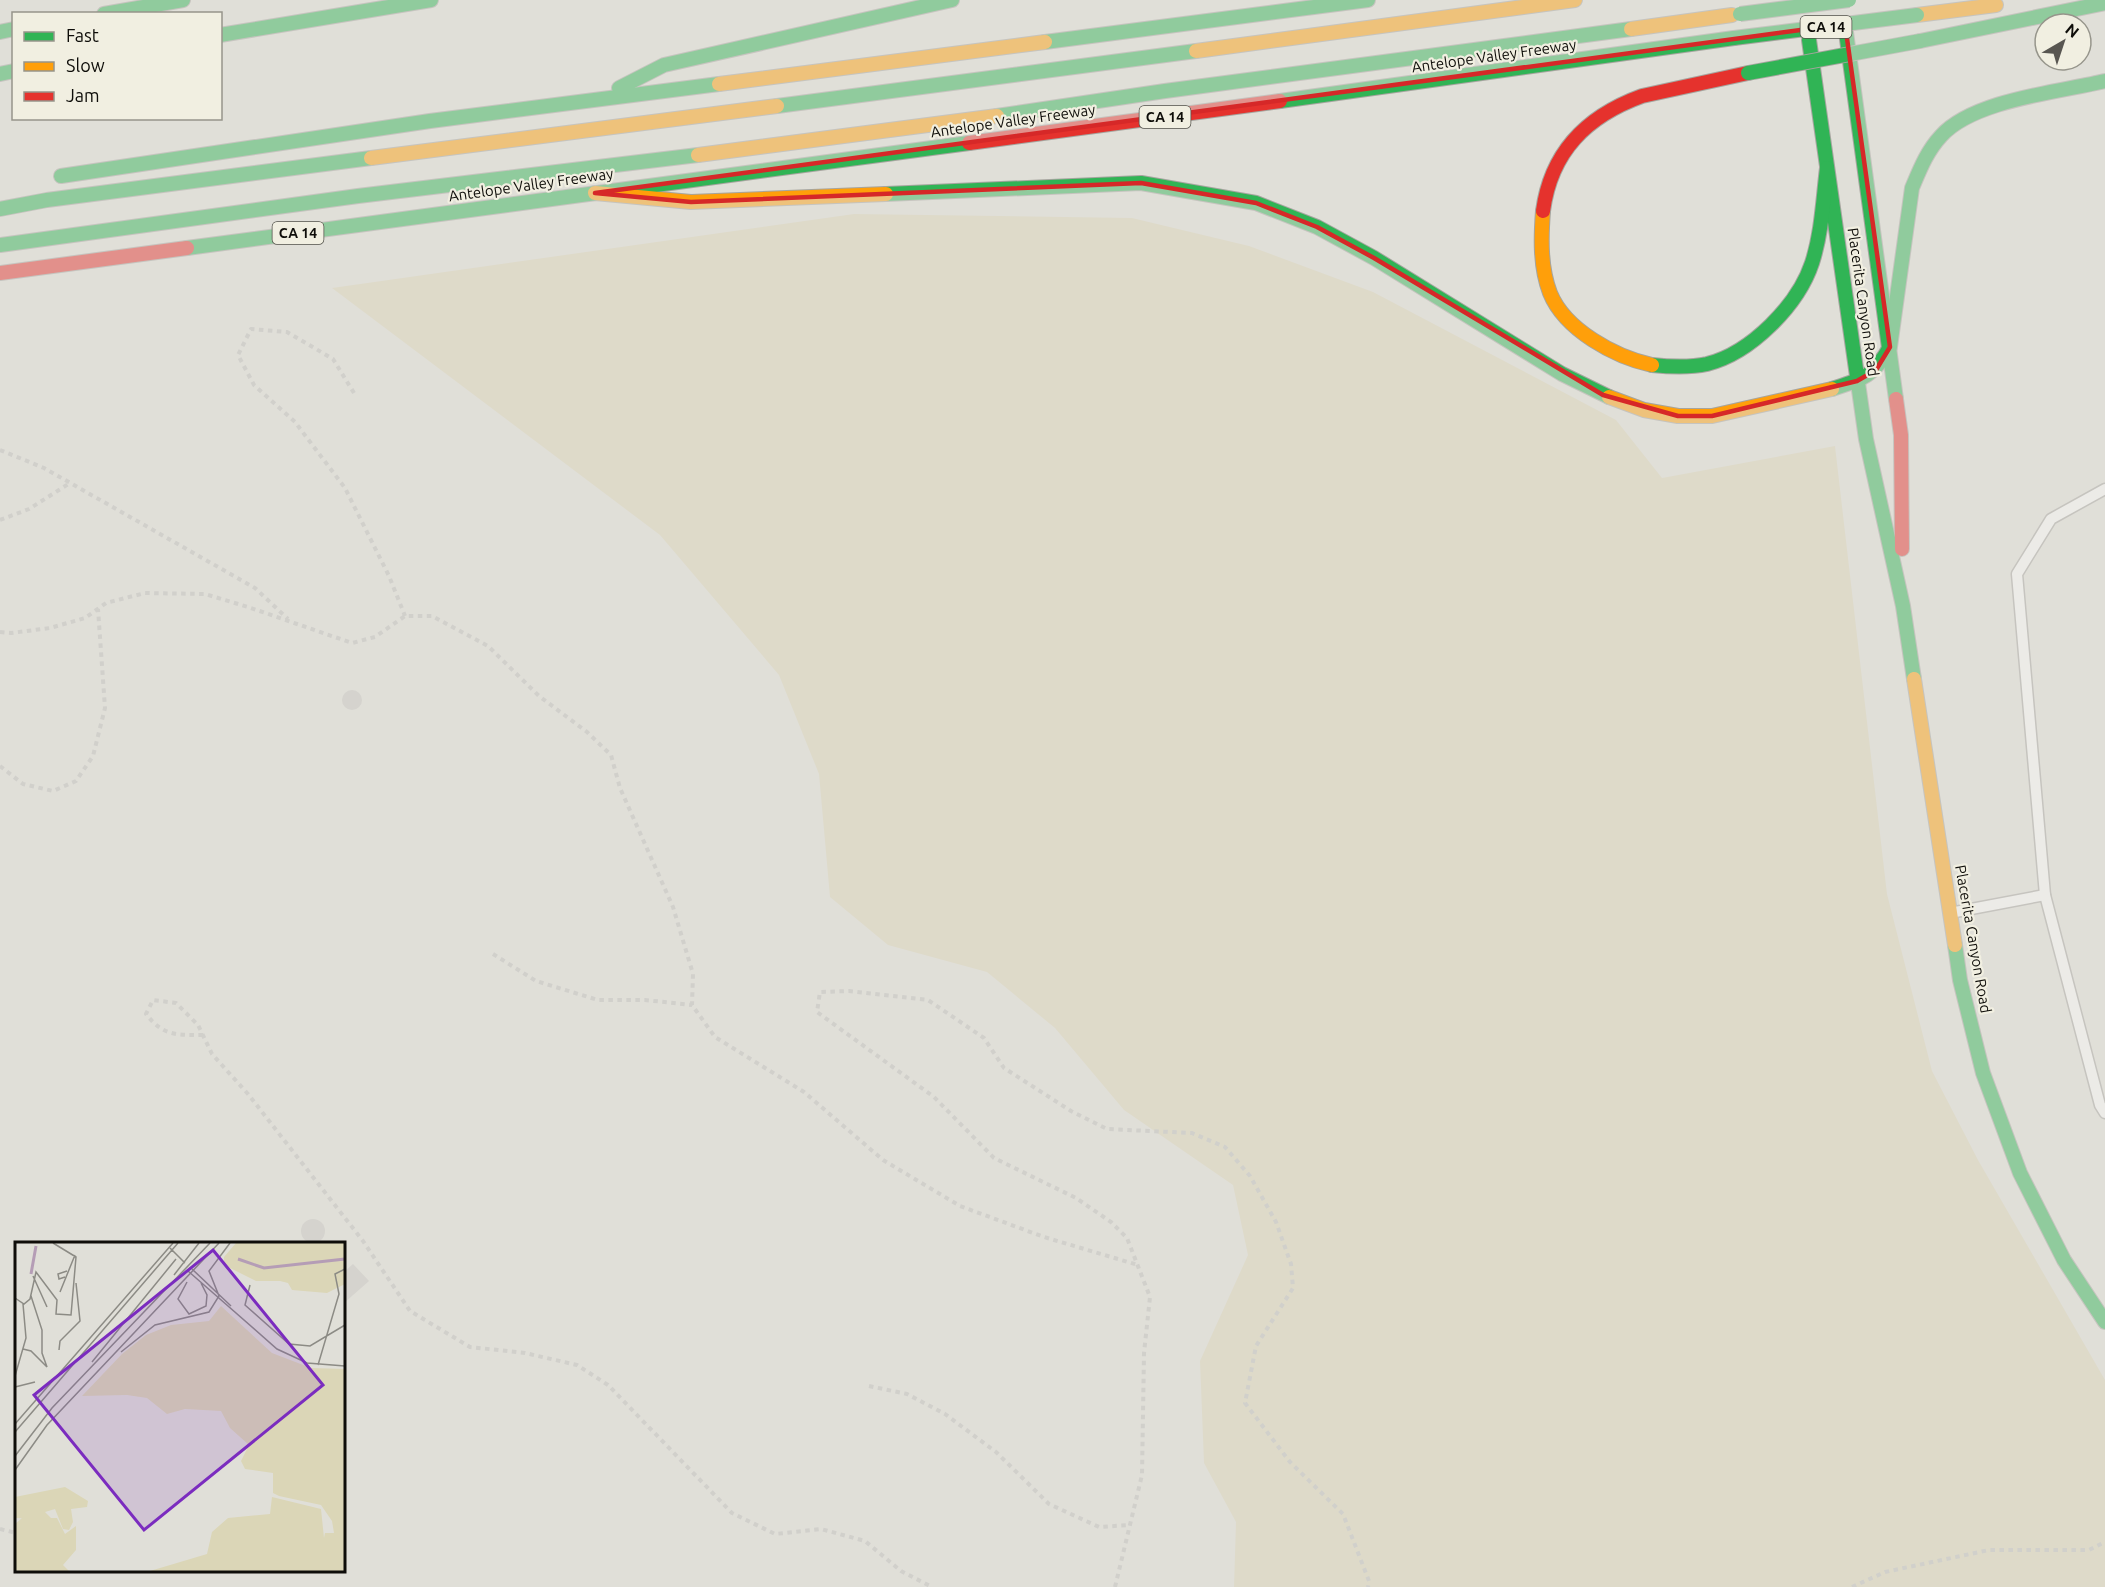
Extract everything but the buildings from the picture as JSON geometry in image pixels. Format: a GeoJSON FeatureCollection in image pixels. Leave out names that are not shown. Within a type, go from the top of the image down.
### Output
{"type":"FeatureCollection","features":[{"type":"Feature","properties":{"kind":"main road"},"geometry":{"type":"LineString","coordinates":[[115,12],[183,0]]}},
{"type":"Feature","properties":{"kind":"main road"},"geometry":{"type":"LineString","coordinates":[[222,35],[431,0]]}},
{"type":"Feature","properties":{"kind":"main road"},"geometry":{"type":"LineString","coordinates":[[598,99],[664,64],[952,0]]}},
{"type":"Feature","properties":{"kind":"main road"},"geometry":{"type":"LineString","coordinates":[[46,178],[430,121],[1368,0]]}},
{"type":"Feature","properties":{"kind":"main road"},"geometry":{"type":"LineString","coordinates":[[0,209],[47,200],[1575,0]]}},
{"type":"Feature","properties":{"kind":"main road","name":"Placerita Canyon Road"},"geometry":{"type":"LineString","coordinates":[[1804,0],[1866,439],[1903,606],[1960,980],[1983,1073],[2020,1173],[2064,1260],[2105,1322]]}},
{"type":"Feature","properties":{"kind":"main road","name":"Placerita Canyon Road"},"geometry":{"type":"LineString","coordinates":[[1842,0],[1901,435],[1903,606]]}},
{"type":"Feature","properties":{"kind":"main road"},"geometry":{"type":"LineString","coordinates":[[0,245],[358,196],[870,133],[1165,91],[1849,0]]}},
{"type":"Feature","properties":{"kind":"main road","name":"Antelope Valley Freeway"},"geometry":{"type":"LineString","coordinates":[[0,273],[2007,3]]}},
{"type":"Feature","properties":{"kind":"main road"},"geometry":{"type":"LineString","coordinates":[[1827,168],[1813,257],[1800,289],[1782,314],[1754,338],[1726,357],[1693,367],[1658,366],[1624,358],[1592,340],[1566,316],[1550,291],[1543,258],[1541,229],[1543,200],[1552,171],[1565,147],[1611,109],[1635,98],[1748,73],[2105,3]]}},
{"type":"Feature","properties":{"kind":"main road"},"geometry":{"type":"LineString","coordinates":[[596,193],[691,202],[1141,183],[1256,203],[1317,227],[1374,258],[1562,374],[1603,395],[1644,410],[1678,416],[1712,416],[1832,389],[1857,381],[1876,370],[1890,347],[1909,201],[1922,163],[1933,145],[1955,123],[1977,110],[2105,81]]}},
{"type":"Feature","properties":{"kind":"lane"},"geometry":{"type":"LineString","coordinates":[[2105,489],[2051,519],[2017,574],[2045,895],[2100,1106],[2105,1113]]}},
{"type":"Feature","properties":{"kind":"lane"},"geometry":{"type":"LineString","coordinates":[[1950,913],[2045,895]]}},
{"type":"Feature","properties":{"kind":"path"},"geometry":{"type":"LineString","coordinates":[[354,393],[333,359],[287,332],[251,329],[238,355],[254,385],[295,422],[345,488],[389,576],[405,616]]}},
{"type":"Feature","properties":{"kind":"path"},"geometry":{"type":"LineString","coordinates":[[0,450],[44,468],[255,588],[291,621]]}},
{"type":"Feature","properties":{"kind":"path"},"geometry":{"type":"LineString","coordinates":[[0,520],[29,509],[70,483]]}},
{"type":"Feature","properties":{"kind":"path"},"geometry":{"type":"LineString","coordinates":[[0,632],[50,628],[85,618],[106,603],[145,592],[205,594],[351,643],[375,637],[405,616],[432,616],[488,646],[539,696],[586,732],[611,755],[620,788],[672,907],[693,974],[692,1005],[715,1037],[804,1092],[883,1160],[960,1206],[1044,1237],[1138,1266]]}},
{"type":"Feature","properties":{"kind":"path"},"geometry":{"type":"LineString","coordinates":[[0,766],[23,784],[53,791],[76,781],[93,756],[105,708],[98,609]]}},
{"type":"Feature","properties":{"kind":"path"},"geometry":{"type":"LineString","coordinates":[[494,954],[536,981],[598,1000],[645,999],[692,1005]]}},
{"type":"Feature","properties":{"kind":"path"},"geometry":{"type":"LineString","coordinates":[[1115,1587],[1142,1475],[1144,1353],[1150,1297],[1127,1238],[1111,1222],[1076,1198],[994,1158],[933,1097],[817,1012],[820,992],[849,991],[928,1000],[984,1038],[1004,1068],[1071,1112],[1107,1129],[1192,1133],[1225,1147],[1250,1176],[1276,1222],[1291,1264],[1293,1288],[1256,1346],[1245,1403],[1290,1462],[1343,1514],[1368,1581],[1368,1587]]}},
{"type":"Feature","properties":{"kind":"path"},"geometry":{"type":"LineString","coordinates":[[203,1035],[178,1035],[156,1027],[146,1014],[153,1000],[176,1003],[198,1025],[203,1035],[212,1054],[249,1094],[363,1241],[410,1311],[470,1347],[525,1353],[577,1365],[608,1385],[732,1513],[775,1534],[821,1529],[865,1541],[901,1571],[932,1587]]}},
{"type":"Feature","properties":{"kind":"path"},"geometry":{"type":"LineString","coordinates":[[869,1386],[908,1394],[945,1414],[996,1452],[1049,1504],[1100,1527],[1130,1525]]}},
{"type":"Feature","properties":{"kind":"path"},"geometry":{"type":"LineString","coordinates":[[0,1529],[15,1533]]}},
{"type":"Feature","properties":{"kind":"path"},"geometry":{"type":"LineString","coordinates":[[1852,1587],[1884,1572],[1989,1550],[2089,1550],[2105,1542]]}},
{"type":"Feature","properties":{"kind":"highlighted area"},"geometry":{"type":"Polygon","coordinates":[[[1845,24],[1890,347],[1876,370],[1857,381],[1712,416],[1678,416],[1603,395],[1374,258],[1317,227],[1256,203],[1141,183],[691,202],[595,193],[1845,24]]]}},
{"type":"Feature","properties":{"kind":"shaded area"},"geometry":{"type":"Polygon","coordinates":[[[854,214],[1132,218],[1249,246],[1373,292],[1616,420],[1662,478],[1835,446],[1887,894],[1932,1071],[1978,1160],[2105,1380],[2105,1587],[1234,1587],[1236,1522],[1204,1463],[1200,1361],[1248,1255],[1233,1185],[1124,1110],[1055,1028],[987,972],[888,945],[830,897],[819,774],[779,675],[660,535],[332,288],[854,214]]]}},
{"type":"Feature","properties":{"kind":"traffic: fast"},"geometry":{"type":"LineString","coordinates":[[115,12],[183,0]]}},
{"type":"Feature","properties":{"kind":"traffic: fast"},"geometry":{"type":"LineString","coordinates":[[222,35],[431,0]]}},
{"type":"Feature","properties":{"kind":"traffic: fast"},"geometry":{"type":"LineString","coordinates":[[619,88],[664,65],[952,0]]}},
{"type":"Feature","properties":{"kind":"traffic: fast"},"geometry":{"type":"LineString","coordinates":[[1045,42],[1368,0]]}},
{"type":"Feature","properties":{"kind":"traffic: fast"},"geometry":{"type":"LineString","coordinates":[[1740,14],[1849,0]]}},
{"type":"Feature","properties":{"kind":"traffic: fast"},"geometry":{"type":"LineString","coordinates":[[1920,41],[2105,3]]}},
{"type":"Feature","properties":{"kind":"traffic: fast"},"geometry":{"type":"LineString","coordinates":[[1734,38],[1917,15]]}},
{"type":"Feature","properties":{"kind":"traffic: fast"},"geometry":{"type":"LineString","coordinates":[[0,32],[12,29]]}},
{"type":"Feature","properties":{"kind":"traffic: fast"},"geometry":{"type":"LineString","coordinates":[[997,116],[1165,91],[1631,29]]}},
{"type":"Feature","properties":{"kind":"traffic: fast"},"geometry":{"type":"LineString","coordinates":[[1846,32],[1896,399]]}},
{"type":"Feature","properties":{"kind":"traffic: fast"},"geometry":{"type":"LineString","coordinates":[[1280,101],[1734,38]]}},
{"type":"Feature","properties":{"kind":"traffic: fast"},"geometry":{"type":"LineString","coordinates":[[1809,40],[1866,439],[1903,606],[1914,679]]}},
{"type":"Feature","properties":{"kind":"traffic: fast"},"geometry":{"type":"LineString","coordinates":[[1748,73],[1920,41]]}},
{"type":"Feature","properties":{"kind":"traffic: fast"},"geometry":{"type":"LineString","coordinates":[[777,106],[1196,51]]}},
{"type":"Feature","properties":{"kind":"traffic: fast"},"geometry":{"type":"LineString","coordinates":[[0,74],[12,71]]}},
{"type":"Feature","properties":{"kind":"traffic: fast"},"geometry":{"type":"LineString","coordinates":[[1832,389],[1866,376],[1878,365],[1890,347],[1912,188],[1928,154],[1941,136],[1955,124],[1995,106],[2105,81]]}},
{"type":"Feature","properties":{"kind":"traffic: fast"},"geometry":{"type":"LineString","coordinates":[[61,176],[430,121],[719,84]]}},
{"type":"Feature","properties":{"kind":"traffic: fast"},"geometry":{"type":"LineString","coordinates":[[187,248],[969,143]]}},
{"type":"Feature","properties":{"kind":"traffic: fast"},"geometry":{"type":"LineString","coordinates":[[0,245],[358,196],[698,155]]}},
{"type":"Feature","properties":{"kind":"traffic: fast"},"geometry":{"type":"LineString","coordinates":[[0,209],[47,200],[371,158]]}},
{"type":"Feature","properties":{"kind":"traffic: fast"},"geometry":{"type":"LineString","coordinates":[[1652,365],[1693,366],[1724,358],[1756,338],[1784,311],[1796,295],[1812,263],[1820,228],[1827,168]]}},
{"type":"Feature","properties":{"kind":"traffic: fast"},"geometry":{"type":"LineString","coordinates":[[886,194],[1141,183],[1256,203],[1317,227],[1374,258],[1562,374],[1609,397]]}},
{"type":"Feature","properties":{"kind":"traffic: fast"},"geometry":{"type":"LineString","coordinates":[[1955,945],[1960,980],[1983,1073],[2020,1173],[2064,1260],[2105,1322]]}},
{"type":"Feature","properties":{"kind":"traffic: slow"},"geometry":{"type":"LineString","coordinates":[[1196,51],[1575,0]]}},
{"type":"Feature","properties":{"kind":"traffic: slow"},"geometry":{"type":"LineString","coordinates":[[1917,15],[1996,5]]}},
{"type":"Feature","properties":{"kind":"traffic: slow"},"geometry":{"type":"LineString","coordinates":[[1631,29],[1732,15]]}},
{"type":"Feature","properties":{"kind":"traffic: slow"},"geometry":{"type":"LineString","coordinates":[[719,84],[1045,42]]}},
{"type":"Feature","properties":{"kind":"traffic: slow"},"geometry":{"type":"LineString","coordinates":[[371,158],[777,106]]}},
{"type":"Feature","properties":{"kind":"traffic: slow"},"geometry":{"type":"LineString","coordinates":[[698,155],[997,116]]}},
{"type":"Feature","properties":{"kind":"traffic: slow"},"geometry":{"type":"LineString","coordinates":[[595,193],[691,202],[886,194]]}},
{"type":"Feature","properties":{"kind":"traffic: slow"},"geometry":{"type":"LineString","coordinates":[[1543,211],[1544,273],[1557,306],[1567,319],[1593,340],[1623,356],[1652,365]]}},
{"type":"Feature","properties":{"kind":"traffic: slow"},"geometry":{"type":"LineString","coordinates":[[1609,397],[1644,410],[1678,416],[1712,416],[1832,389]]}},
{"type":"Feature","properties":{"kind":"traffic: slow"},"geometry":{"type":"LineString","coordinates":[[1914,679],[1955,945]]}},
{"type":"Feature","properties":{"kind":"traffic: jam"},"geometry":{"type":"LineString","coordinates":[[1543,211],[1547,190],[1563,154],[1575,138],[1604,114],[1642,96],[1748,73]]}},
{"type":"Feature","properties":{"kind":"traffic: jam"},"geometry":{"type":"LineString","coordinates":[[969,143],[1280,101]]}},
{"type":"Feature","properties":{"kind":"traffic: jam"},"geometry":{"type":"LineString","coordinates":[[0,273],[187,248]]}},
{"type":"Feature","properties":{"kind":"traffic: jam"},"geometry":{"type":"LineString","coordinates":[[1896,399],[1901,435],[1902,549]]}}]}
